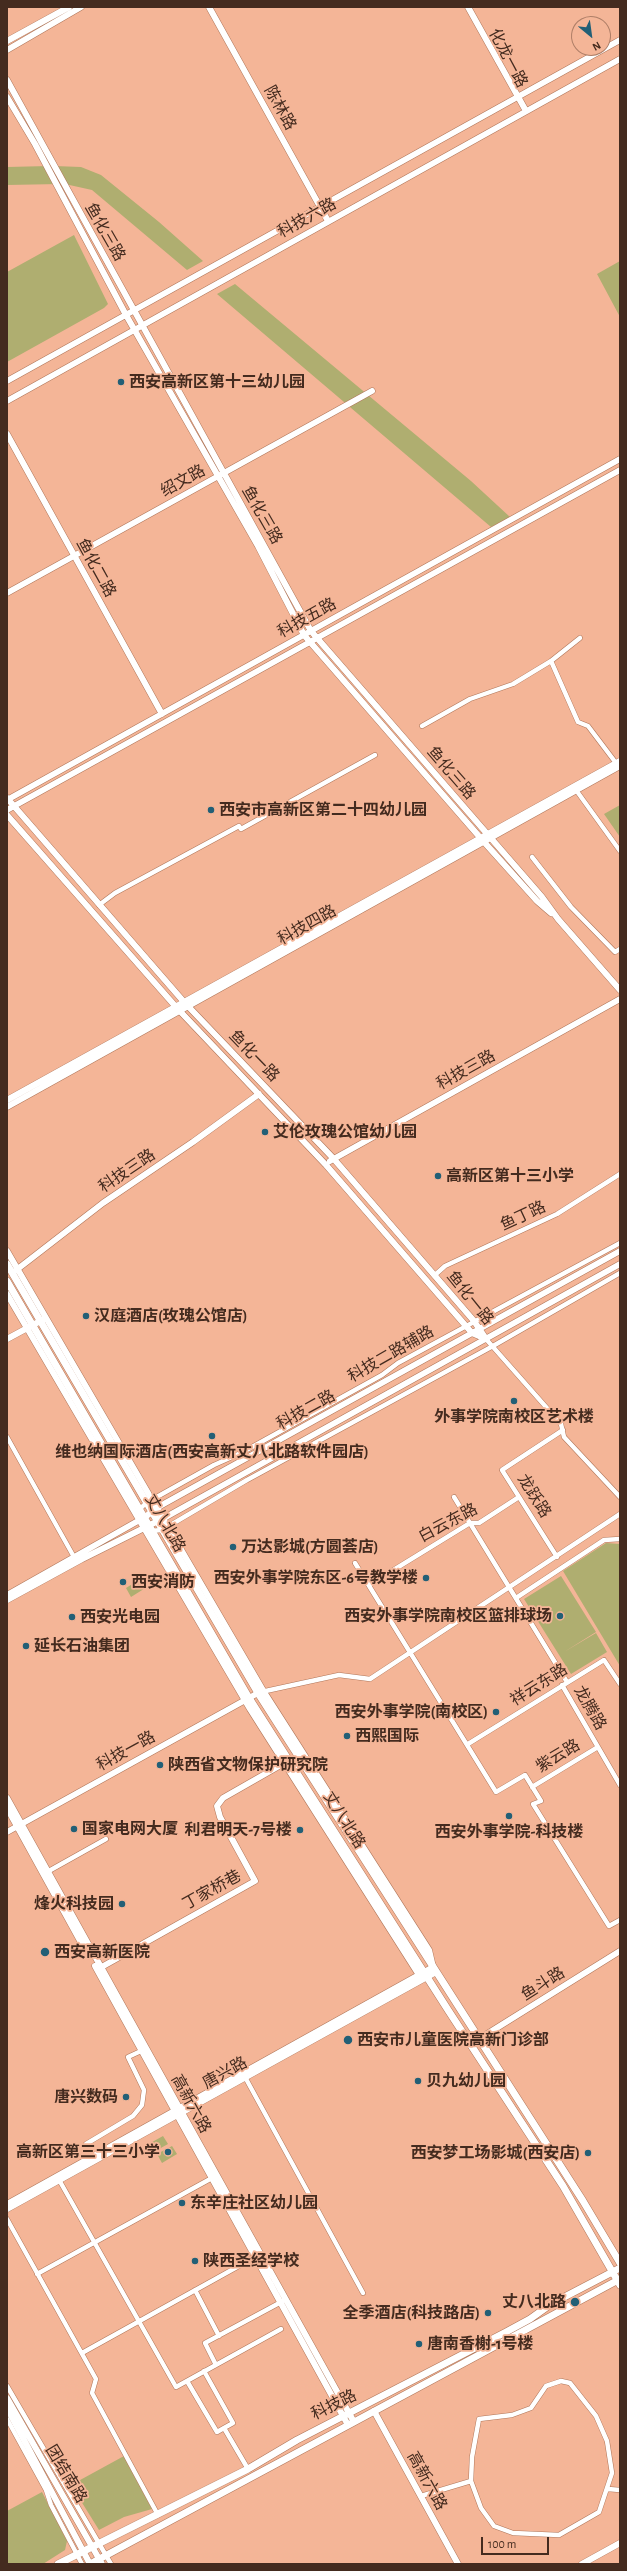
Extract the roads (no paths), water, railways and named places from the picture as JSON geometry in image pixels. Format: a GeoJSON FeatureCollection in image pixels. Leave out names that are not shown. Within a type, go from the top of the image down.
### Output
{"type":"FeatureCollection","features":[{"type":"Feature","properties":{"kind":"main road","name":"丈八北路"},"geometry":{"type":"LineString","coordinates":[[7,1264],[15,1271],[261,1693],[434,1970],[583,2201],[620,2263]]}},
{"type":"Feature","properties":{"kind":"main road","name":"丈八北路"},"geometry":{"type":"LineString","coordinates":[[7,1281],[30,1326],[247,1699],[423,1975],[563,2186],[611,2271],[619,2281]]}},
{"type":"Feature","properties":{"kind":"main road","name":"科技路"},"geometry":{"type":"LineString","coordinates":[[58,2564],[99,2542],[158,2515],[248,2469],[346,2414],[530,2319],[551,2304],[611,2271],[620,2268]]}},
{"type":"Feature","properties":{"kind":"main road","name":"科技路"},"geometry":{"type":"LineString","coordinates":[[90,2564],[100,2562],[106,2555],[619,2281]]}},
{"type":"Feature","properties":{"kind":"street"},"geometry":{"type":"LineString","coordinates":[[7,41],[69,7]]}},
{"type":"Feature","properties":{"kind":"street"},"geometry":{"type":"LineString","coordinates":[[7,50],[81,7]]}},
{"type":"Feature","properties":{"kind":"street","name":"陈林路"},"geometry":{"type":"LineString","coordinates":[[209,7],[328,221]]}},
{"type":"Feature","properties":{"kind":"street","name":"化龙一路"},"geometry":{"type":"LineString","coordinates":[[468,7],[525,112]]}},
{"type":"Feature","properties":{"kind":"street","name":"科技六路"},"geometry":{"type":"LineString","coordinates":[[7,381],[620,40]]}},
{"type":"Feature","properties":{"kind":"street","name":"科技六路"},"geometry":{"type":"LineString","coordinates":[[7,401],[142,324],[620,59]]}},
{"type":"Feature","properties":{"kind":"street","name":"鱼化三路"},"geometry":{"type":"LineString","coordinates":[[7,80],[142,324],[304,635],[536,901],[558,919]]}},
{"type":"Feature","properties":{"kind":"street","name":"鱼化三路"},"geometry":{"type":"LineString","coordinates":[[7,97],[35,144],[126,315],[221,474],[311,631],[542,897],[558,919],[620,990]]}},
{"type":"Feature","properties":{"kind":"street","name":"绍文路"},"geometry":{"type":"LineString","coordinates":[[7,593],[372,391]]}},
{"type":"Feature","properties":{"kind":"street","name":"鱼化二路"},"geometry":{"type":"LineString","coordinates":[[7,434],[162,714]]}},
{"type":"Feature","properties":{"kind":"street","name":"科技五路"},"geometry":{"type":"LineString","coordinates":[[7,799],[620,459]]}},
{"type":"Feature","properties":{"kind":"street","name":"科技五路"},"geometry":{"type":"LineString","coordinates":[[10,809],[620,470]]}},
{"type":"Feature","properties":{"kind":"street"},"geometry":{"type":"LineString","coordinates":[[353,608],[358,616]]}},
{"type":"Feature","properties":{"kind":"street"},"geometry":{"type":"LineString","coordinates":[[422,726],[470,699],[513,684],[551,661],[580,638]]}},
{"type":"Feature","properties":{"kind":"street"},"geometry":{"type":"LineString","coordinates":[[267,655],[272,663]]}},
{"type":"Feature","properties":{"kind":"street"},"geometry":{"type":"LineString","coordinates":[[551,661],[578,722],[588,726],[619,763]]}},
{"type":"Feature","properties":{"kind":"street"},"geometry":{"type":"LineString","coordinates":[[99,905],[122,889],[240,826],[241,829],[375,755]]}},
{"type":"Feature","properties":{"kind":"street","name":"科技四路"},"geometry":{"type":"LineString","coordinates":[[7,1107],[186,1004],[619,763]]}},
{"type":"Feature","properties":{"kind":"street","name":"科技四路"},"geometry":{"type":"LineString","coordinates":[[489,836],[576,790],[619,763]]}},
{"type":"Feature","properties":{"kind":"street"},"geometry":{"type":"LineString","coordinates":[[576,790],[620,851]]}},
{"type":"Feature","properties":{"kind":"street","name":"鱼化一路"},"geometry":{"type":"LineString","coordinates":[[7,799],[10,809],[99,905],[186,1004],[333,1158],[474,1321],[486,1339]]}},
{"type":"Feature","properties":{"kind":"street","name":"鱼化一路"},"geometry":{"type":"LineString","coordinates":[[7,815],[178,1009],[326,1165],[472,1333],[486,1339]]}},
{"type":"Feature","properties":{"kind":"street"},"geometry":{"type":"LineString","coordinates":[[532,857],[571,907],[616,952],[620,950]]}},
{"type":"Feature","properties":{"kind":"street","name":"科技三路"},"geometry":{"type":"LineString","coordinates":[[326,1165],[333,1158],[620,999]]}},
{"type":"Feature","properties":{"kind":"street","name":"科技四路"},"geometry":{"type":"LineString","coordinates":[[7,1100],[178,1009]]}},
{"type":"Feature","properties":{"kind":"street","name":"科技三路"},"geometry":{"type":"LineString","coordinates":[[15,1271],[103,1203],[193,1142],[259,1094]]}},
{"type":"Feature","properties":{"kind":"street","name":"鱼丁路"},"geometry":{"type":"LineString","coordinates":[[435,1275],[445,1266],[557,1214],[620,1174]]}},
{"type":"Feature","properties":{"kind":"street","name":"科技二路辅路"},"geometry":{"type":"LineString","coordinates":[[137,1511],[149,1501],[214,1465],[243,1452],[474,1321],[620,1243]]}},
{"type":"Feature","properties":{"kind":"street"},"geometry":{"type":"LineString","coordinates":[[7,1251],[15,1271]]}},
{"type":"Feature","properties":{"kind":"street","name":"科技二路"},"geometry":{"type":"LineString","coordinates":[[7,1594],[74,1558],[142,1518],[153,1509],[620,1251]]}},
{"type":"Feature","properties":{"kind":"street","name":"科技二路"},"geometry":{"type":"LineString","coordinates":[[7,1600],[148,1528],[620,1264]]}},
{"type":"Feature","properties":{"kind":"street"},"geometry":{"type":"LineString","coordinates":[[148,1528],[165,1528],[383,1404],[493,1346],[620,1273]]}},
{"type":"Feature","properties":{"kind":"street"},"geometry":{"type":"LineString","coordinates":[[7,1294],[30,1326]]}},
{"type":"Feature","properties":{"kind":"street"},"geometry":{"type":"LineString","coordinates":[[7,1339],[43,1319]]}},
{"type":"Feature","properties":{"kind":"street"},"geometry":{"type":"LineString","coordinates":[[486,1339],[561,1424],[564,1437],[620,1497]]}},
{"type":"Feature","properties":{"kind":"street","name":"龙跃路"},"geometry":{"type":"LineString","coordinates":[[556,1557],[502,1470],[563,1430]]}},
{"type":"Feature","properties":{"kind":"street"},"geometry":{"type":"LineString","coordinates":[[7,1437],[74,1558]]}},
{"type":"Feature","properties":{"kind":"street"},"geometry":{"type":"LineString","coordinates":[[454,1497],[567,1682]]}},
{"type":"Feature","properties":{"kind":"street","name":"白云东路"},"geometry":{"type":"LineString","coordinates":[[369,1585],[470,1522],[479,1522],[520,1497]]}},
{"type":"Feature","properties":{"kind":"street"},"geometry":{"type":"LineString","coordinates":[[261,1693],[339,1675],[370,1679],[620,1514]]}},
{"type":"Feature","properties":{"kind":"street"},"geometry":{"type":"LineString","coordinates":[[516,1598],[604,1540],[620,1539]]}},
{"type":"Feature","properties":{"kind":"street"},"geometry":{"type":"LineString","coordinates":[[355,1563],[468,1744],[496,1792],[525,1775],[540,1801],[533,1804],[609,1926],[620,1920]]}},
{"type":"Feature","properties":{"kind":"street","name":"祥云东路"},"geometry":{"type":"LineString","coordinates":[[468,1744],[604,1660],[620,1684]]}},
{"type":"Feature","properties":{"kind":"street","name":"龙腾路"},"geometry":{"type":"LineString","coordinates":[[562,1685],[620,1785]]}},
{"type":"Feature","properties":{"kind":"street","name":"科技一路"},"geometry":{"type":"LineString","coordinates":[[7,1832],[247,1699],[261,1693]]}},
{"type":"Feature","properties":{"kind":"street","name":"紫云路"},"geometry":{"type":"LineString","coordinates":[[532,1787],[598,1747]]}},
{"type":"Feature","properties":{"kind":"street","name":"丁家桥巷"},"geometry":{"type":"LineString","coordinates":[[98,1969],[255,1881],[220,1817],[218,1806],[223,1798],[286,1762]]}},
{"type":"Feature","properties":{"kind":"street","name":"高新六路"},"geometry":{"type":"LineString","coordinates":[[7,1798],[19,1825],[98,1969],[351,2424]]}},
{"type":"Feature","properties":{"kind":"street","name":"高新六路"},"geometry":{"type":"LineString","coordinates":[[7,1808],[47,1872],[141,2051],[177,2111],[256,2257],[283,2301]]}},
{"type":"Feature","properties":{"kind":"street"},"geometry":{"type":"LineString","coordinates":[[47,1872],[106,1838]]}},
{"type":"Feature","properties":{"kind":"street","name":"鱼斗路"},"geometry":{"type":"LineString","coordinates":[[479,2039],[620,1951]]}},
{"type":"Feature","properties":{"kind":"street","name":"唐兴路"},"geometry":{"type":"LineString","coordinates":[[7,2204],[58,2178],[434,1970]]}},
{"type":"Feature","properties":{"kind":"street","name":"唐兴路"},"geometry":{"type":"LineString","coordinates":[[7,2209],[93,2156],[245,2077],[423,1975]]}},
{"type":"Feature","properties":{"kind":"street"},"geometry":{"type":"LineString","coordinates":[[93,2156],[86,2144],[133,2116],[142,2105],[144,2090],[128,2057],[141,2051]]}},
{"type":"Feature","properties":{"kind":"street"},"geometry":{"type":"LineString","coordinates":[[245,2077],[363,2293]]}},
{"type":"Feature","properties":{"kind":"street"},"geometry":{"type":"LineString","coordinates":[[58,2178],[176,2387],[281,2329]]}},
{"type":"Feature","properties":{"kind":"street"},"geometry":{"type":"LineString","coordinates":[[37,2274],[212,2178]]}},
{"type":"Feature","properties":{"kind":"street"},"geometry":{"type":"LineString","coordinates":[[7,2219],[96,2379],[92,2393],[158,2515]]}},
{"type":"Feature","properties":{"kind":"street"},"geometry":{"type":"LineString","coordinates":[[82,2353],[256,2257]]}},
{"type":"Feature","properties":{"kind":"street"},"geometry":{"type":"LineString","coordinates":[[195,2290],[219,2336]]}},
{"type":"Feature","properties":{"kind":"street"},"geometry":{"type":"LineString","coordinates":[[216,2365],[205,2343],[283,2301]]}},
{"type":"Feature","properties":{"kind":"street"},"geometry":{"type":"LineString","coordinates":[[187,2381],[217,2432],[224,2428],[233,2422],[204,2371]]}},
{"type":"Feature","properties":{"kind":"street"},"geometry":{"type":"LineString","coordinates":[[560,2381],[570,2384],[596,2416],[607,2441],[612,2473],[608,2489],[600,2512],[559,2535],[513,2533],[494,2526],[481,2508],[471,2481],[472,2457],[479,2419],[512,2415],[531,2408],[546,2386],[560,2381]]}},
{"type":"Feature","properties":{"kind":"street"},"geometry":{"type":"LineString","coordinates":[[7,2386],[111,2564]]}},
{"type":"Feature","properties":{"kind":"street","name":"团结南路"},"geometry":{"type":"LineString","coordinates":[[7,2398],[100,2562]]}},
{"type":"Feature","properties":{"kind":"street","name":"团结南路"},"geometry":{"type":"LineString","coordinates":[[7,2408],[80,2552],[90,2564]]}},
{"type":"Feature","properties":{"kind":"street","name":"高新六路"},"geometry":{"type":"LineString","coordinates":[[374,2411],[458,2564]]}},
{"type":"Feature","properties":{"kind":"street"},"geometry":{"type":"LineString","coordinates":[[7,2419],[46,2490],[51,2505],[80,2552],[82,2564]]}},
{"type":"Feature","properties":{"kind":"street"},"geometry":{"type":"LineString","coordinates":[[224,2428],[248,2469]]}},
{"type":"Feature","properties":{"kind":"street"},"geometry":{"type":"LineString","coordinates":[[421,2496],[471,2481]]}},
{"type":"Feature","properties":{"kind":"street"},"geometry":{"type":"LineString","coordinates":[[608,2489],[620,2490]]}},
{"type":"Feature","properties":{"kind":"street"},"geometry":{"type":"LineString","coordinates":[[582,2564],[620,2543]]}},
{"type":"Feature","properties":{"kind":"place","name":"西安高新区第十三幼儿园"},"geometry":{"type":"Point","coordinates":[121,382]}},
{"type":"Feature","properties":{"kind":"place","name":"西安市高新区第二十四幼儿园"},"geometry":{"type":"Point","coordinates":[211,810]}},
{"type":"Feature","properties":{"kind":"place","name":"艾伦玫瑰公馆幼儿园"},"geometry":{"type":"Point","coordinates":[265,1132]}},
{"type":"Feature","properties":{"kind":"place","name":"高新区第十三小学"},"geometry":{"type":"Point","coordinates":[438,1176]}},
{"type":"Feature","properties":{"kind":"place","name":"汉庭酒店(玫瑰公馆店)"},"geometry":{"type":"Point","coordinates":[86,1316]}},
{"type":"Feature","properties":{"kind":"place","name":"外事学院南校区艺术楼"},"geometry":{"type":"Point","coordinates":[514,1401]}},
{"type":"Feature","properties":{"kind":"place","name":"维也纳国际酒店(西安高新丈八北路软件园店)"},"geometry":{"type":"Point","coordinates":[212,1436]}},
{"type":"Feature","properties":{"kind":"place","name":"万达影城(方圆荟店)"},"geometry":{"type":"Point","coordinates":[233,1547]}},
{"type":"Feature","properties":{"kind":"place","name":"西安外事学院东区-6号教学楼"},"geometry":{"type":"Point","coordinates":[426,1578]}},
{"type":"Feature","properties":{"kind":"place","name":"西安消防"},"geometry":{"type":"Point","coordinates":[123,1582]}},
{"type":"Feature","properties":{"kind":"place","name":"西安外事学院南校区篮排球场"},"geometry":{"type":"Point","coordinates":[560,1616]}},
{"type":"Feature","properties":{"kind":"place","name":"西安光电园"},"geometry":{"type":"Point","coordinates":[72,1617]}},
{"type":"Feature","properties":{"kind":"place","name":"延长石油集团"},"geometry":{"type":"Point","coordinates":[26,1646]}},
{"type":"Feature","properties":{"kind":"place","name":"西安外事学院(南校区)"},"geometry":{"type":"Point","coordinates":[496,1712]}},
{"type":"Feature","properties":{"kind":"place","name":"西熙国际"},"geometry":{"type":"Point","coordinates":[347,1736]}},
{"type":"Feature","properties":{"kind":"place","name":"陕西省文物保护研究院"},"geometry":{"type":"Point","coordinates":[160,1765]}},
{"type":"Feature","properties":{"kind":"place","name":"西安外事学院-科技楼"},"geometry":{"type":"Point","coordinates":[509,1816]}},
{"type":"Feature","properties":{"kind":"place","name":"国家电网大厦"},"geometry":{"type":"Point","coordinates":[74,1829]}},
{"type":"Feature","properties":{"kind":"place","name":"利君明天-7号楼"},"geometry":{"type":"Point","coordinates":[300,1830]}},
{"type":"Feature","properties":{"kind":"place","name":"烽火科技园"},"geometry":{"type":"Point","coordinates":[122,1904]}},
{"type":"Feature","properties":{"kind":"place","name":"西安高新医院"},"geometry":{"type":"Point","coordinates":[45,1952]}},
{"type":"Feature","properties":{"kind":"place","name":"西安市儿童医院高新门诊部"},"geometry":{"type":"Point","coordinates":[348,2040]}},
{"type":"Feature","properties":{"kind":"place","name":"贝九幼儿园"},"geometry":{"type":"Point","coordinates":[418,2081]}},
{"type":"Feature","properties":{"kind":"place","name":"唐兴数码"},"geometry":{"type":"Point","coordinates":[126,2097]}},
{"type":"Feature","properties":{"kind":"place","name":"高新区第三十三小学"},"geometry":{"type":"Point","coordinates":[168,2152]}},
{"type":"Feature","properties":{"kind":"place","name":"西安梦工场影城(西安店)"},"geometry":{"type":"Point","coordinates":[588,2153]}},
{"type":"Feature","properties":{"kind":"place","name":"东辛庄社区幼儿园"},"geometry":{"type":"Point","coordinates":[182,2203]}},
{"type":"Feature","properties":{"kind":"place","name":"陕西圣经学校"},"geometry":{"type":"Point","coordinates":[195,2261]}},
{"type":"Feature","properties":{"kind":"place","name":"丈八北路"},"geometry":{"type":"Point","coordinates":[575,2302]}},
{"type":"Feature","properties":{"kind":"place","name":"全季酒店(科技路店)"},"geometry":{"type":"Point","coordinates":[488,2313]}},
{"type":"Feature","properties":{"kind":"place","name":"唐南香榭-1号楼"},"geometry":{"type":"Point","coordinates":[419,2344]}}]}
